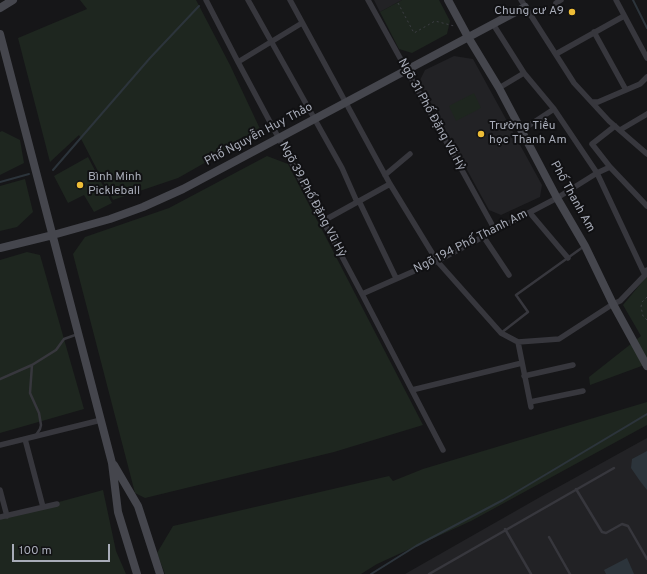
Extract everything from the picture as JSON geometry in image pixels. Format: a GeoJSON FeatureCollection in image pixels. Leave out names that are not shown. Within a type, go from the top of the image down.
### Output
{"type":"FeatureCollection","features":[{"type":"Feature","properties":{"kind":"street"},"geometry":{"type":"LineString","coordinates":[[0,8],[13,0]]}},
{"type":"Feature","properties":{"kind":"street","name":"Ngõ 39 Phố Đặng Vũ Hỷ"},"geometry":{"type":"LineString","coordinates":[[206,0],[443,450]]}},
{"type":"Feature","properties":{"kind":"street"},"geometry":{"type":"LineString","coordinates":[[248,0],[342,168],[396,278]]}},
{"type":"Feature","properties":{"kind":"street"},"geometry":{"type":"LineString","coordinates":[[290,0],[390,184],[437,261],[501,333],[518,342],[559,339],[620,301],[646,273],[597,173],[554,108],[524,73],[493,24]]}},
{"type":"Feature","properties":{"kind":"street","name":"Ngõ 31 Phố Đặng Vũ Hỷ"},"geometry":{"type":"LineString","coordinates":[[368,0],[495,230]]}},
{"type":"Feature","properties":{"kind":"street","name":"Phố Thanh Am"},"geometry":{"type":"LineString","coordinates":[[448,0],[522,130],[585,246],[613,304],[647,366]]}},
{"type":"Feature","properties":{"kind":"street"},"geometry":{"type":"LineString","coordinates":[[616,0],[647,58]]}},
{"type":"Feature","properties":{"kind":"street"},"geometry":{"type":"LineString","coordinates":[[523,3],[574,83],[618,128],[647,154]]}},
{"type":"Feature","properties":{"kind":"street","name":"Phố Nguyễn Huy Thảo"},"geometry":{"type":"LineString","coordinates":[[0,248],[110,219],[143,207],[183,189],[493,24],[523,3]]}},
{"type":"Feature","properties":{"kind":"street"},"geometry":{"type":"LineString","coordinates":[[556,54],[624,16]]}},
{"type":"Feature","properties":{"kind":"street"},"geometry":{"type":"LineString","coordinates":[[238,62],[302,23]]}},
{"type":"Feature","properties":{"kind":"street"},"geometry":{"type":"LineString","coordinates":[[594,32],[626,90]]}},
{"type":"Feature","properties":{"kind":"street"},"geometry":{"type":"LineString","coordinates":[[0,34],[112,463],[118,512],[138,574]]}},
{"type":"Feature","properties":{"kind":"street"},"geometry":{"type":"LineString","coordinates":[[499,88],[524,73]]}},
{"type":"Feature","properties":{"kind":"street"},"geometry":{"type":"LineString","coordinates":[[592,102],[598,102],[640,84],[647,77]]}},
{"type":"Feature","properties":{"kind":"street"},"geometry":{"type":"LineString","coordinates":[[522,130],[554,108]]}},
{"type":"Feature","properties":{"kind":"street"},"geometry":{"type":"LineString","coordinates":[[647,114],[618,128],[592,144],[610,167],[647,206]]}},
{"type":"Feature","properties":{"kind":"street"},"geometry":{"type":"LineString","coordinates":[[385,174],[410,154]]}},
{"type":"Feature","properties":{"kind":"street","name":"Ngõ 194 Phố Thanh Am"},"geometry":{"type":"LineString","coordinates":[[362,294],[437,261],[558,198],[597,173],[610,167]]}},
{"type":"Feature","properties":{"kind":"street"},"geometry":{"type":"LineString","coordinates":[[323,221],[390,184]]}},
{"type":"Feature","properties":{"kind":"street"},"geometry":{"type":"LineString","coordinates":[[530,213],[568,258]]}},
{"type":"Feature","properties":{"kind":"street"},"geometry":{"type":"LineString","coordinates":[[483,236],[509,275]]}},
{"type":"Feature","properties":{"kind":"street"},"geometry":{"type":"LineString","coordinates":[[518,342],[530,404],[584,391]]}},
{"type":"Feature","properties":{"kind":"street"},"geometry":{"type":"LineString","coordinates":[[412,390],[522,363]]}},
{"type":"Feature","properties":{"kind":"street"},"geometry":{"type":"LineString","coordinates":[[524,376],[573,365]]}},
{"type":"Feature","properties":{"kind":"street"},"geometry":{"type":"LineString","coordinates":[[0,445],[101,420]]}},
{"type":"Feature","properties":{"kind":"street"},"geometry":{"type":"LineString","coordinates":[[25,439],[43,507]]}},
{"type":"Feature","properties":{"kind":"street"},"geometry":{"type":"LineString","coordinates":[[112,463],[138,506],[160,574]]}},
{"type":"Feature","properties":{"kind":"street"},"geometry":{"type":"LineString","coordinates":[[0,490],[7,516]]}},
{"type":"Feature","properties":{"kind":"street"},"geometry":{"type":"LineString","coordinates":[[0,517],[58,504]]}},
{"type":"Feature","properties":{"kind":"lane"},"geometry":{"type":"LineString","coordinates":[[501,333],[528,312],[516,295],[585,246]]}},
{"type":"Feature","properties":{"kind":"lane"},"geometry":{"type":"LineString","coordinates":[[0,379],[32,365],[56,350],[64,339],[78,333]]}},
{"type":"Feature","properties":{"kind":"lane"},"geometry":{"type":"LineString","coordinates":[[32,365],[30,393],[39,413],[41,425],[34,437]]}},
{"type":"Feature","properties":{"kind":"lane"},"geometry":{"type":"LineString","coordinates":[[429,574],[505,529],[614,468]]}},
{"type":"Feature","properties":{"kind":"lane"},"geometry":{"type":"LineString","coordinates":[[576,489],[602,532],[606,533],[622,524],[625,524],[628,526],[647,558]]}},
{"type":"Feature","properties":{"kind":"lane"},"geometry":{"type":"LineString","coordinates":[[505,529],[531,574]]}},
{"type":"Feature","properties":{"kind":"lane"},"geometry":{"type":"LineString","coordinates":[[549,537],[570,574]]}},
{"type":"Feature","properties":{"kind":"path"},"geometry":{"type":"LineString","coordinates":[[398,3],[414,33],[435,22],[463,28]]}},
{"type":"Feature","properties":{"kind":"path"},"geometry":{"type":"LineString","coordinates":[[647,297],[642,302],[641,307],[643,316],[647,320]]}},
{"type":"Feature","properties":{"kind":"shaded area"},"geometry":{"type":"Polygon","coordinates":[[[80,0],[196,0],[230,65],[261,131],[178,178],[113,200],[79,135],[50,162],[18,38],[87,9],[80,0]]]}},
{"type":"Feature","properties":{"kind":"shaded area"},"geometry":{"type":"Polygon","coordinates":[[[374,0],[402,0],[380,12],[374,0]]]}},
{"type":"Feature","properties":{"kind":"shaded area"},"geometry":{"type":"Polygon","coordinates":[[[402,0],[439,0],[450,21],[447,34],[412,53],[399,49],[380,12],[402,0]]]}},
{"type":"Feature","properties":{"kind":"shaded area","name":"Trường Tiểu học Thanh Am"},"geometry":{"type":"Polygon","coordinates":[[[454,56],[473,59],[542,185],[540,197],[501,215],[489,210],[419,82],[425,70],[454,56]]]}},
{"type":"Feature","properties":{"kind":"shaded area"},"geometry":{"type":"Polygon","coordinates":[[[474,93],[481,108],[456,121],[449,106],[474,93]]]}},
{"type":"Feature","properties":{"kind":"shaded area"},"geometry":{"type":"Polygon","coordinates":[[[2,131],[20,140],[24,163],[0,175],[0,132],[2,131]]]}},
{"type":"Feature","properties":{"kind":"shaded area"},"geometry":{"type":"Polygon","coordinates":[[[267,156],[288,164],[423,425],[334,452],[145,498],[135,493],[73,254],[85,237],[169,208],[267,156]]]}},
{"type":"Feature","properties":{"kind":"shaded area","name":"Bình Minh Pickleball"},"geometry":{"type":"Polygon","coordinates":[[[88,157],[112,203],[94,212],[84,195],[68,203],[54,176],[88,157]]]}},
{"type":"Feature","properties":{"kind":"shaded area"},"geometry":{"type":"Polygon","coordinates":[[[25,179],[33,212],[17,227],[0,231],[0,186],[25,179]]]}},
{"type":"Feature","properties":{"kind":"shaded area"},"geometry":{"type":"Polygon","coordinates":[[[27,252],[40,255],[84,409],[0,433],[0,260],[27,252]]]}},
{"type":"Feature","properties":{"kind":"shaded area"},"geometry":{"type":"Polygon","coordinates":[[[647,276],[647,364],[590,385],[589,377],[641,336],[623,305],[647,276]]]}},
{"type":"Feature","properties":{"kind":"shaded area"},"geometry":{"type":"Polygon","coordinates":[[[647,402],[647,425],[471,521],[377,564],[361,574],[165,574],[157,553],[173,526],[389,476],[393,481],[423,469],[647,402]]]}},
{"type":"Feature","properties":{"kind":"shaded area"},"geometry":{"type":"Polygon","coordinates":[[[647,438],[647,574],[405,574],[542,496],[647,438]]]}},
{"type":"Feature","properties":{"kind":"shaded area"},"geometry":{"type":"Polygon","coordinates":[[[647,451],[647,490],[631,468],[632,459],[647,451]]]}},
{"type":"Feature","properties":{"kind":"shaded area"},"geometry":{"type":"Polygon","coordinates":[[[103,490],[116,551],[126,574],[0,574],[0,518],[103,490]]]}},
{"type":"Feature","properties":{"kind":"shaded area"},"geometry":{"type":"Polygon","coordinates":[[[627,558],[634,574],[606,574],[604,570],[627,558]]]}},
{"type":"Feature","properties":{"kind":"waterway"},"geometry":{"type":"LineString","coordinates":[[633,0],[647,28]]}},
{"type":"Feature","properties":{"kind":"waterway"},"geometry":{"type":"LineString","coordinates":[[53,170],[150,58],[199,6]]}},
{"type":"Feature","properties":{"kind":"waterway"},"geometry":{"type":"LineString","coordinates":[[0,182],[29,174]]}},
{"type":"Feature","properties":{"kind":"waterway"},"geometry":{"type":"LineString","coordinates":[[371,574],[416,546],[503,500],[647,414]]}},
{"type":"Feature","properties":{"kind":"place","name":"Chung cư A9"},"geometry":{"type":"Point","coordinates":[572,12]}},
{"type":"Feature","properties":{"kind":"place","name":"Trường Tiểu học Thanh Am"},"geometry":{"type":"Point","coordinates":[481,134]}},
{"type":"Feature","properties":{"kind":"place","name":"Bình Minh Pickleball"},"geometry":{"type":"Point","coordinates":[80,185]}}]}
